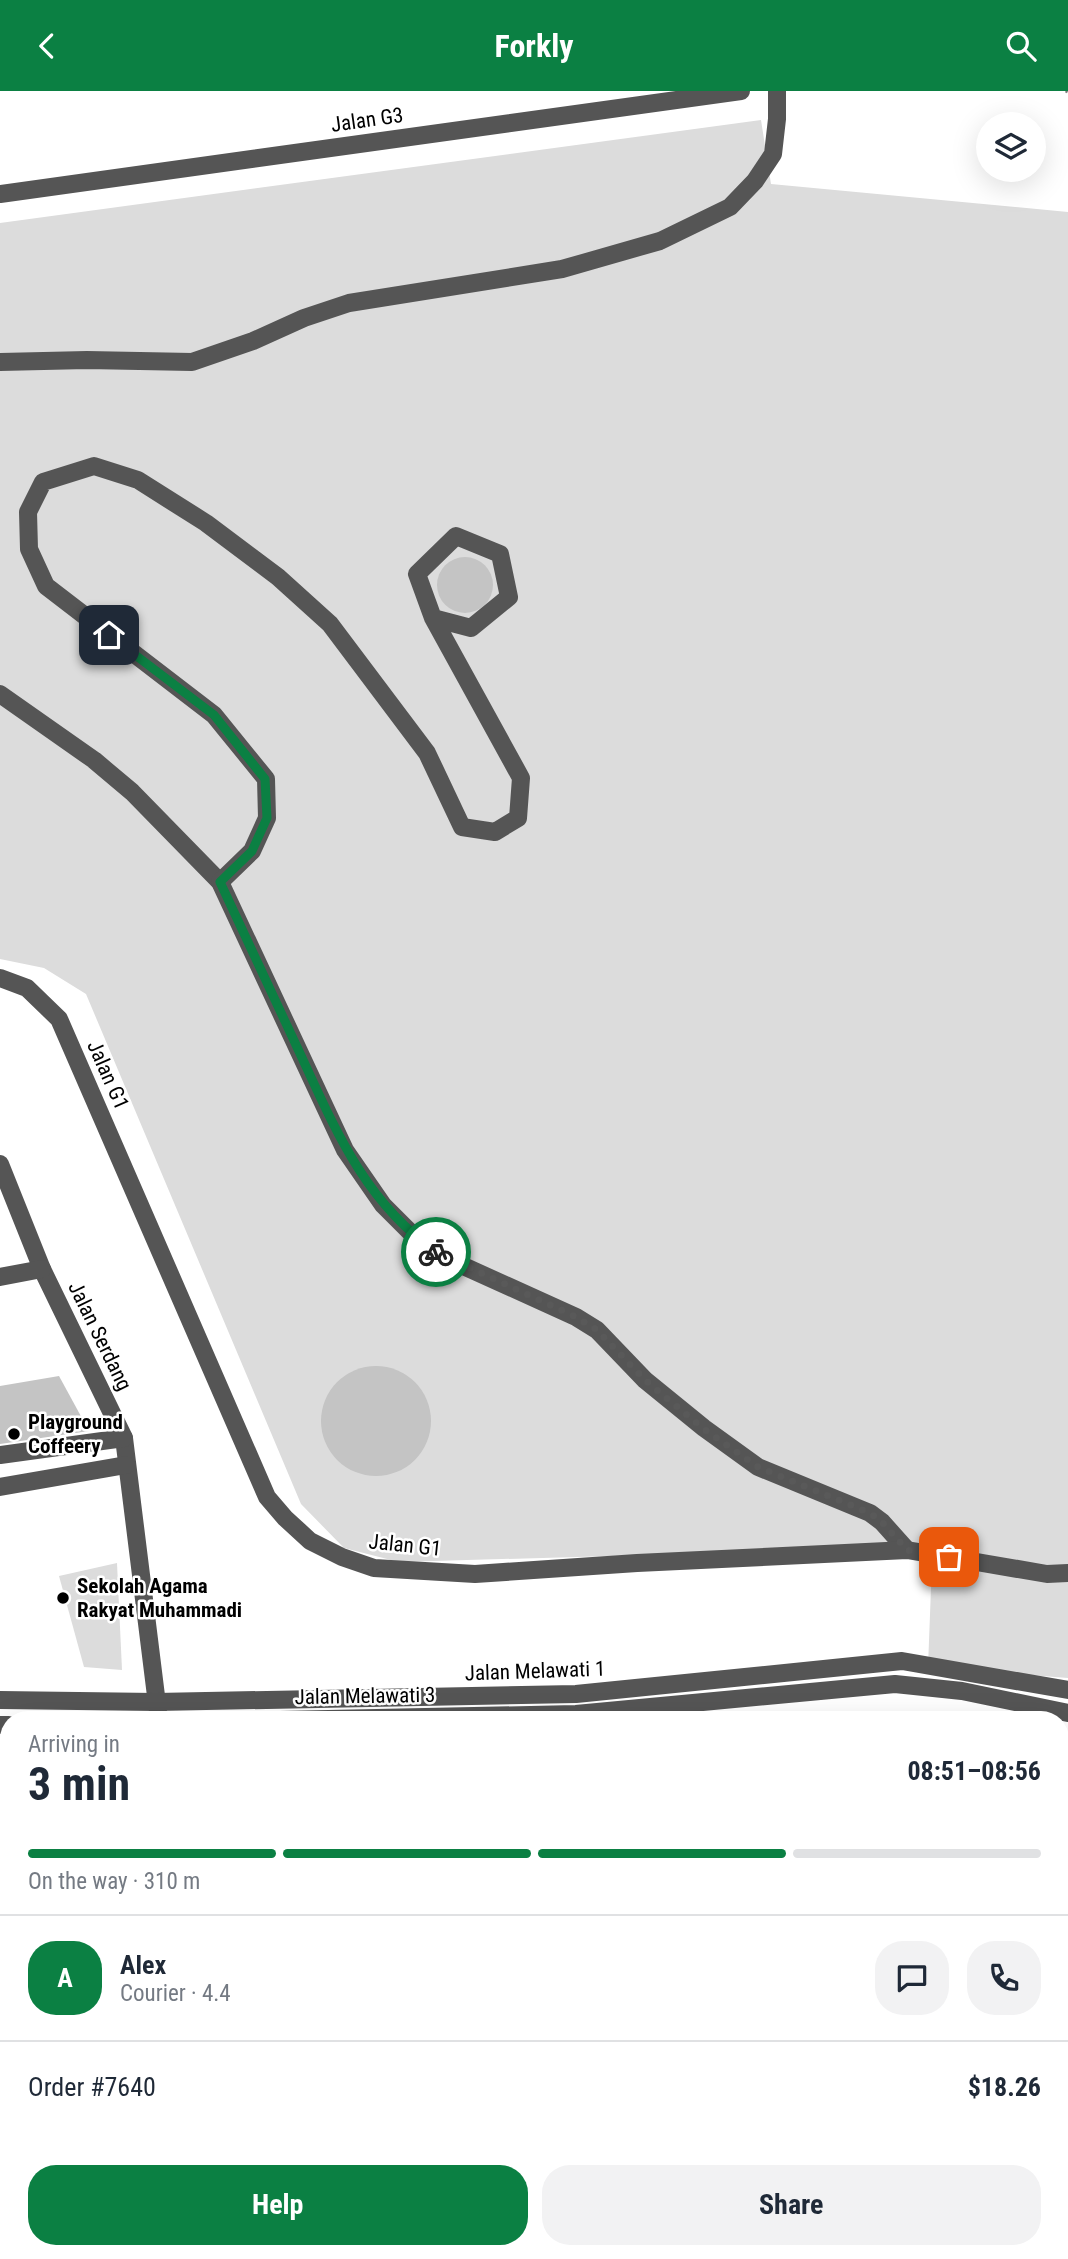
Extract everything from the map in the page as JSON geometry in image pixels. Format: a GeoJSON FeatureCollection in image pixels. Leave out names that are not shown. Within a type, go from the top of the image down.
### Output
{"type":"FeatureCollection","features":[{"type":"Feature","properties":{"kind":"street","name":"Jalan G3"},"geometry":{"type":"LineString","coordinates":[[0,194],[741,91]]}},
{"type":"Feature","properties":{"kind":"street"},"geometry":{"type":"LineString","coordinates":[[0,362],[192,362],[349,303],[562,269],[660,241],[730,207],[755,181],[772,154],[777,120],[777,91]]}},
{"type":"Feature","properties":{"kind":"street"},"geometry":{"type":"LineString","coordinates":[[220,882],[252,851],[267,818],[265,779],[214,715],[46,586],[29,549],[28,512],[43,482],[94,466],[138,480],[206,523],[278,577],[330,624],[427,753],[462,827],[495,832],[518,818],[521,778],[433,618],[416,574],[456,536],[500,554],[509,597],[471,628],[433,618]]}},
{"type":"Feature","properties":{"kind":"street"},"geometry":{"type":"LineString","coordinates":[[0,694],[94,760],[132,792],[220,882],[345,1150],[383,1205],[415,1237],[439,1255],[576,1317],[597,1330],[645,1380],[704,1429],[758,1467],[870,1513],[882,1522],[907,1550]]}},
{"type":"Feature","properties":{"kind":"street","name":"Jalan G1"},"geometry":{"type":"LineString","coordinates":[[0,978],[27,988],[59,1019],[267,1497],[310,1541],[342,1557],[374,1568],[475,1574],[907,1550],[1047,1574],[1068,1573]]}},
{"type":"Feature","properties":{"kind":"street","name":"Jalan Serdang"},"geometry":{"type":"LineString","coordinates":[[0,1164],[42,1269],[124,1438],[158,1711]]}},
{"type":"Feature","properties":{"kind":"street"},"geometry":{"type":"LineString","coordinates":[[0,1277],[42,1269]]}},
{"type":"Feature","properties":{"kind":"street"},"geometry":{"type":"LineString","coordinates":[[0,1455],[124,1438]]}},
{"type":"Feature","properties":{"kind":"street"},"geometry":{"type":"LineString","coordinates":[[0,1487],[127,1465]]}},
{"type":"Feature","properties":{"kind":"street","name":"Jalan Melawati 1"},"geometry":{"type":"LineString","coordinates":[[0,1700],[156,1702],[576,1694],[902,1661],[1068,1690]]}},
{"type":"Feature","properties":{"kind":"street","name":"Jalan Melawati 1"},"geometry":{"type":"LineString","coordinates":[[635,1711],[895,1684],[962,1691],[1058,1711]]}},
{"type":"Feature","properties":{"kind":"street"},"geometry":{"type":"LineString","coordinates":[[576,1694],[577,1711]]}},
{"type":"Feature","properties":{"kind":"shaded area"},"geometry":{"type":"Polygon","coordinates":[[[761,120],[771,184],[1068,212],[1068,1678],[928,1667],[932,1562],[866,1551],[399,1562],[344,1548],[301,1504],[86,994],[44,968],[0,959],[0,223],[761,120]]]}},
{"type":"Feature","properties":{"kind":"shaded area"},"geometry":{"type":"Polygon","coordinates":[[[117,1563],[122,1670],[84,1667],[59,1576],[117,1563]]]}},
{"type":"Feature","properties":{"kind":"building"},"geometry":{"type":"Polygon","coordinates":[[[459,557],[471,557],[481,561],[489,569],[493,585],[489,601],[481,609],[471,613],[459,613],[449,609],[441,601],[437,591],[437,579],[441,569],[449,561],[459,557]]]}},
{"type":"Feature","properties":{"kind":"building"},"geometry":{"type":"Polygon","coordinates":[[[376,1366],[397,1370],[415,1382],[427,1400],[431,1421],[427,1442],[415,1460],[397,1472],[376,1476],[355,1472],[337,1460],[325,1442],[321,1421],[325,1400],[337,1382],[355,1370],[376,1366]]]}},
{"type":"Feature","properties":{"kind":"building"},"geometry":{"type":"Polygon","coordinates":[[[59,1376],[89,1431],[0,1444],[0,1386],[59,1376]]]}},
{"type":"Feature","properties":{"kind":"way so far"},"geometry":{"type":"LineString","coordinates":[[436,1252],[576,1317],[597,1330],[645,1380],[704,1429],[758,1467],[870,1513],[882,1522],[907,1550],[949,1557]]}},
{"type":"Feature","properties":{"kind":"place","name":"Playground Coffeery"},"geometry":{"type":"Point","coordinates":[14,1434]}},
{"type":"Feature","properties":{"kind":"place","name":"Sekolah Agama Rakyat Muhammadi"},"geometry":{"type":"Point","coordinates":[63,1598]}},
{"type":"Feature","properties":{"kind":"route"},"geometry":{"type":"LineString","coordinates":[[109,635],[214,715],[265,779],[267,818],[252,851],[220,882],[345,1150],[383,1205],[415,1237],[436,1252]]}}]}
